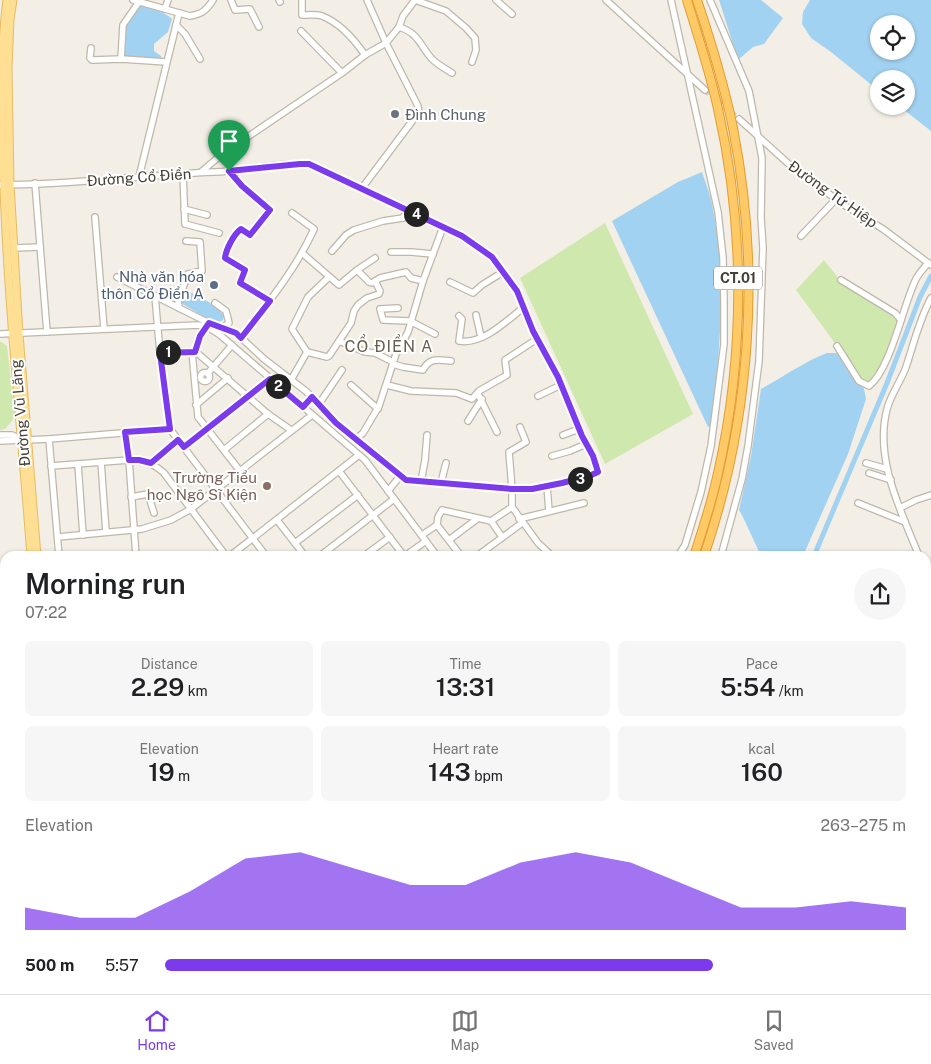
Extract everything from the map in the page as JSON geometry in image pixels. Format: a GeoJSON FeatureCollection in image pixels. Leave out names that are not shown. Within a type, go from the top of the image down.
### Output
{"type":"FeatureCollection","features":[{"type":"Feature","properties":{"kind":"highway","name":"CT.01"},"geometry":{"type":"LineString","coordinates":[[687,0],[706,60],[723,131],[732,192],[738,265],[736,356],[727,430],[709,509],[696,551]]}},
{"type":"Feature","properties":{"kind":"highway","name":"CT.01"},"geometry":{"type":"LineString","coordinates":[[697,0],[717,62],[732,127],[742,185],[748,248],[749,296],[745,365],[737,434],[719,513],[706,551]]}},
{"type":"Feature","properties":{"kind":"main road","name":"Đường Vũ Lăng"},"geometry":{"type":"LineString","coordinates":[[10,1],[3,28],[5,96],[4,184],[25,440],[36,551]]}},
{"type":"Feature","properties":{"kind":"main road","name":"Đường Vũ Lăng"},"geometry":{"type":"LineString","coordinates":[[4,184],[14,248],[16,334]]}},
{"type":"Feature","properties":{"kind":"main road","name":"Đường Vũ Lăng"},"geometry":{"type":"LineString","coordinates":[[25,440],[31,551]]}},
{"type":"Feature","properties":{"kind":"street"},"geometry":{"type":"LineString","coordinates":[[165,9],[168,0]]}},
{"type":"Feature","properties":{"kind":"street"},"geometry":{"type":"LineString","coordinates":[[121,58],[123,25],[136,1],[190,16],[200,15],[208,9],[213,0]]}},
{"type":"Feature","properties":{"kind":"street"},"geometry":{"type":"LineString","coordinates":[[231,0],[235,10],[250,9],[259,27]]}},
{"type":"Feature","properties":{"kind":"street"},"geometry":{"type":"LineString","coordinates":[[302,0],[302,14],[320,15],[336,24],[351,36],[365,55]]}},
{"type":"Feature","properties":{"kind":"street"},"geometry":{"type":"LineString","coordinates":[[362,188],[419,112],[418,106],[386,43],[367,0]]}},
{"type":"Feature","properties":{"kind":"street"},"geometry":{"type":"LineString","coordinates":[[201,172],[221,155],[342,73],[365,55],[386,43],[399,27],[403,16],[415,0],[446,11],[466,28],[475,38],[476,50],[472,62]]}},
{"type":"Feature","properties":{"kind":"street"},"geometry":{"type":"LineString","coordinates":[[496,0],[512,14]]}},
{"type":"Feature","properties":{"kind":"street"},"geometry":{"type":"LineString","coordinates":[[606,0],[705,90]]}},
{"type":"Feature","properties":{"kind":"street"},"geometry":{"type":"LineString","coordinates":[[671,0],[718,212],[723,258],[724,344],[712,446],[701,492],[685,545],[681,551]]}},
{"type":"Feature","properties":{"kind":"street"},"geometry":{"type":"LineString","coordinates":[[710,0],[749,91],[762,158],[761,217],[763,248],[759,360],[742,478],[722,551]]}},
{"type":"Feature","properties":{"kind":"street"},"geometry":{"type":"LineString","coordinates":[[139,177],[179,13]]}},
{"type":"Feature","properties":{"kind":"street"},"geometry":{"type":"LineString","coordinates":[[176,25],[185,34],[200,59]]}},
{"type":"Feature","properties":{"kind":"street"},"geometry":{"type":"LineString","coordinates":[[399,27],[418,38],[432,60],[452,73]]}},
{"type":"Feature","properties":{"kind":"street"},"geometry":{"type":"LineString","coordinates":[[301,31],[342,73]]}},
{"type":"Feature","properties":{"kind":"street"},"geometry":{"type":"LineString","coordinates":[[91,48],[90,58],[92,60],[121,58],[166,62]]}},
{"type":"Feature","properties":{"kind":"street","name":"Đường Tứ Hiệp"},"geometry":{"type":"LineString","coordinates":[[739,119],[792,166],[836,199],[883,229],[929,264]]}},
{"type":"Feature","properties":{"kind":"street","name":"Đường Cổ Điển"},"geometry":{"type":"LineString","coordinates":[[4,184],[139,177],[309,164],[462,236],[492,257],[517,291],[537,339],[561,385],[579,429],[593,456],[598,472],[589,476],[532,489],[406,480],[336,423],[312,397],[264,359],[236,333],[208,324],[117,277]]}},
{"type":"Feature","properties":{"kind":"street"},"geometry":{"type":"LineString","coordinates":[[229,171],[242,186],[270,210],[250,235],[241,229],[237,232],[225,254],[225,258],[245,270],[240,283],[270,301]]}},
{"type":"Feature","properties":{"kind":"street"},"geometry":{"type":"LineString","coordinates":[[183,174],[185,224],[219,233]]}},
{"type":"Feature","properties":{"kind":"street"},"geometry":{"type":"LineString","coordinates":[[35,183],[47,332]]}},
{"type":"Feature","properties":{"kind":"street"},"geometry":{"type":"LineString","coordinates":[[801,236],[836,199]]}},
{"type":"Feature","properties":{"kind":"street"},"geometry":{"type":"LineString","coordinates":[[184,209],[207,214]]}},
{"type":"Feature","properties":{"kind":"street"},"geometry":{"type":"LineString","coordinates":[[332,251],[346,234],[383,221],[399,220],[403,218],[407,210]]}},
{"type":"Feature","properties":{"kind":"street"},"geometry":{"type":"LineString","coordinates":[[241,338],[270,301],[302,253],[314,229],[292,213]]}},
{"type":"Feature","properties":{"kind":"street"},"geometry":{"type":"LineString","coordinates":[[95,217],[104,329]]}},
{"type":"Feature","properties":{"kind":"street"},"geometry":{"type":"LineString","coordinates":[[356,439],[363,433],[378,409],[396,354],[408,332],[423,281],[443,227]]}},
{"type":"Feature","properties":{"kind":"street"},"geometry":{"type":"LineString","coordinates":[[179,308],[178,301],[188,274],[202,271],[200,242],[186,241]]}},
{"type":"Feature","properties":{"kind":"street"},"geometry":{"type":"LineString","coordinates":[[14,248],[40,247]]}},
{"type":"Feature","properties":{"kind":"street"},"geometry":{"type":"LineString","coordinates":[[392,252],[433,254]]}},
{"type":"Feature","properties":{"kind":"street"},"geometry":{"type":"LineString","coordinates":[[302,253],[339,285],[375,258]]}},
{"type":"Feature","properties":{"kind":"street"},"geometry":{"type":"LineString","coordinates":[[837,346],[860,381],[869,386],[874,382],[883,367],[916,278],[929,264]]}},
{"type":"Feature","properties":{"kind":"street"},"geometry":{"type":"LineString","coordinates":[[357,270],[372,284],[380,278],[406,272],[411,278],[423,281]]}},
{"type":"Feature","properties":{"kind":"street"},"geometry":{"type":"LineString","coordinates":[[450,282],[473,293],[503,272]]}},
{"type":"Feature","properties":{"kind":"street"},"geometry":{"type":"LineString","coordinates":[[329,277],[308,297],[292,329],[307,352],[327,357],[351,323],[354,311],[358,305],[367,298],[379,294],[380,291],[375,282]]}},
{"type":"Feature","properties":{"kind":"street"},"geometry":{"type":"LineString","coordinates":[[841,280],[895,313],[901,320]]}},
{"type":"Feature","properties":{"kind":"street"},"geometry":{"type":"LineString","coordinates":[[155,296],[170,429],[262,551]]}},
{"type":"Feature","properties":{"kind":"street"},"geometry":{"type":"LineString","coordinates":[[917,551],[887,469],[883,431],[888,407],[906,366],[916,333],[931,298]]}},
{"type":"Feature","properties":{"kind":"street"},"geometry":{"type":"LineString","coordinates":[[215,303],[226,312],[229,323],[222,328]]}},
{"type":"Feature","properties":{"kind":"street"},"geometry":{"type":"LineString","coordinates":[[398,308],[380,309],[383,320],[410,321],[435,334]]}},
{"type":"Feature","properties":{"kind":"street"},"geometry":{"type":"LineString","coordinates":[[459,316],[462,319],[459,341],[463,342],[488,336],[524,308]]}},
{"type":"Feature","properties":{"kind":"street"},"geometry":{"type":"LineString","coordinates":[[476,315],[481,337]]}},
{"type":"Feature","properties":{"kind":"street"},"geometry":{"type":"LineString","coordinates":[[0,334],[208,324],[359,455],[433,551]]}},
{"type":"Feature","properties":{"kind":"street"},"geometry":{"type":"LineString","coordinates":[[208,324],[193,352],[193,378],[198,418],[240,471]]}},
{"type":"Feature","properties":{"kind":"street"},"geometry":{"type":"LineString","coordinates":[[497,432],[479,391],[507,375],[505,360],[537,339]]}},
{"type":"Feature","properties":{"kind":"street"},"geometry":{"type":"LineString","coordinates":[[339,341],[365,352],[375,353],[403,367],[423,370],[427,363],[432,360],[452,361]]}},
{"type":"Feature","properties":{"kind":"street"},"geometry":{"type":"LineString","coordinates":[[201,377],[204,372],[208,373],[232,345]]}},
{"type":"Feature","properties":{"kind":"street"},"geometry":{"type":"LineString","coordinates":[[160,353],[193,352],[202,356],[268,414],[291,430]]}},
{"type":"Feature","properties":{"kind":"street"},"geometry":{"type":"LineString","coordinates":[[291,380],[307,352]]}},
{"type":"Feature","properties":{"kind":"street"},"geometry":{"type":"LineString","coordinates":[[319,404],[342,370]]}},
{"type":"Feature","properties":{"kind":"street"},"geometry":{"type":"LineString","coordinates":[[208,373],[210,376],[208,380],[214,390]]}},
{"type":"Feature","properties":{"kind":"street"},"geometry":{"type":"LineString","coordinates":[[193,378],[201,377]]}},
{"type":"Feature","properties":{"kind":"street"},"geometry":{"type":"LineString","coordinates":[[201,377],[204,381],[208,380]]}},
{"type":"Feature","properties":{"kind":"street"},"geometry":{"type":"LineString","coordinates":[[196,405],[228,378]]}},
{"type":"Feature","properties":{"kind":"street"},"geometry":{"type":"LineString","coordinates":[[184,447],[270,379]]}},
{"type":"Feature","properties":{"kind":"street"},"geometry":{"type":"LineString","coordinates":[[351,385],[378,409]]}},
{"type":"Feature","properties":{"kind":"street"},"geometry":{"type":"LineString","coordinates":[[387,385],[411,391],[456,393],[472,399],[480,397]]}},
{"type":"Feature","properties":{"kind":"street"},"geometry":{"type":"LineString","coordinates":[[538,396],[561,385]]}},
{"type":"Feature","properties":{"kind":"street"},"geometry":{"type":"LineString","coordinates":[[303,407],[312,397]]}},
{"type":"Feature","properties":{"kind":"street"},"geometry":{"type":"LineString","coordinates":[[468,421],[480,397]]}},
{"type":"Feature","properties":{"kind":"street"},"geometry":{"type":"LineString","coordinates":[[224,450],[268,414]]}},
{"type":"Feature","properties":{"kind":"street"},"geometry":{"type":"LineString","coordinates":[[58,537],[134,530],[156,526],[172,520],[191,509],[312,415]]}},
{"type":"Feature","properties":{"kind":"street"},"geometry":{"type":"LineString","coordinates":[[520,427],[526,442],[509,452],[512,507],[520,521],[547,551]]}},
{"type":"Feature","properties":{"kind":"street"},"geometry":{"type":"LineString","coordinates":[[0,441],[170,429]]}},
{"type":"Feature","properties":{"kind":"street"},"geometry":{"type":"LineString","coordinates":[[563,435],[579,429]]}},
{"type":"Feature","properties":{"kind":"street"},"geometry":{"type":"LineString","coordinates":[[125,432],[136,551]]}},
{"type":"Feature","properties":{"kind":"street"},"geometry":{"type":"LineString","coordinates":[[0,435],[12,435],[25,440]]}},
{"type":"Feature","properties":{"kind":"street"},"geometry":{"type":"LineString","coordinates":[[421,482],[426,460],[426,435]]}},
{"type":"Feature","properties":{"kind":"street"},"geometry":{"type":"LineString","coordinates":[[49,439],[59,551]]}},
{"type":"Feature","properties":{"kind":"street"},"geometry":{"type":"LineString","coordinates":[[151,463],[178,440]]}},
{"type":"Feature","properties":{"kind":"street"},"geometry":{"type":"LineString","coordinates":[[552,456],[586,444]]}},
{"type":"Feature","properties":{"kind":"street"},"geometry":{"type":"LineString","coordinates":[[235,551],[359,455]]}},
{"type":"Feature","properties":{"kind":"street"},"geometry":{"type":"LineString","coordinates":[[50,466],[129,460],[151,463],[164,473],[224,551]]}},
{"type":"Feature","properties":{"kind":"street"},"geometry":{"type":"LineString","coordinates":[[101,462],[106,532]]}},
{"type":"Feature","properties":{"kind":"street"},"geometry":{"type":"LineString","coordinates":[[441,482],[446,463]]}},
{"type":"Feature","properties":{"kind":"street"},"geometry":{"type":"LineString","coordinates":[[866,463],[887,469]]}},
{"type":"Feature","properties":{"kind":"street"},"geometry":{"type":"LineString","coordinates":[[78,464],[83,535]]}},
{"type":"Feature","properties":{"kind":"street"},"geometry":{"type":"LineString","coordinates":[[340,471],[400,551]]}},
{"type":"Feature","properties":{"kind":"street"},"geometry":{"type":"LineString","coordinates":[[869,473],[891,480]]}},
{"type":"Feature","properties":{"kind":"street"},"geometry":{"type":"LineString","coordinates":[[388,491],[401,475]]}},
{"type":"Feature","properties":{"kind":"street"},"geometry":{"type":"LineString","coordinates":[[547,486],[549,511]]}},
{"type":"Feature","properties":{"kind":"street"},"geometry":{"type":"LineString","coordinates":[[131,497],[148,495],[154,513]]}},
{"type":"Feature","properties":{"kind":"street"},"geometry":{"type":"LineString","coordinates":[[295,543],[358,495]]}},
{"type":"Feature","properties":{"kind":"street"},"geometry":{"type":"LineString","coordinates":[[900,508],[931,495]]}},
{"type":"Feature","properties":{"kind":"street"},"geometry":{"type":"LineString","coordinates":[[326,551],[394,498]]}},
{"type":"Feature","properties":{"kind":"street"},"geometry":{"type":"LineString","coordinates":[[484,551],[502,538],[520,521],[549,511],[584,503]]}},
{"type":"Feature","properties":{"kind":"street"},"geometry":{"type":"LineString","coordinates":[[858,503],[905,522]]}},
{"type":"Feature","properties":{"kind":"street"},"geometry":{"type":"LineString","coordinates":[[491,522],[512,507]]}},
{"type":"Feature","properties":{"kind":"street"},"geometry":{"type":"LineString","coordinates":[[457,551],[438,525],[438,517],[442,510],[491,522],[502,538]]}},
{"type":"Feature","properties":{"kind":"street"},"geometry":{"type":"LineString","coordinates":[[449,540],[477,519]]}},
{"type":"Feature","properties":{"kind":"street"},"geometry":{"type":"LineString","coordinates":[[277,520],[301,551]]}},
{"type":"Feature","properties":{"kind":"street"},"geometry":{"type":"LineString","coordinates":[[410,551],[438,525]]}},
{"type":"Feature","properties":{"kind":"street"},"geometry":{"type":"LineString","coordinates":[[371,551],[390,537]]}},
{"type":"Feature","properties":{"kind":"green space"},"geometry":{"type":"Polygon","coordinates":[[[605,223],[693,414],[605,464],[520,278],[605,223]]]}},
{"type":"Feature","properties":{"kind":"green space"},"geometry":{"type":"Polygon","coordinates":[[[824,260],[844,285],[892,314],[899,321],[875,378],[869,384],[862,380],[796,290],[824,260]]]}},
{"type":"Feature","properties":{"kind":"green space"},"geometry":{"type":"Polygon","coordinates":[[[0,341],[7,346],[15,417],[5,429],[0,430],[0,341]]]}},
{"type":"Feature","properties":{"kind":"water"},"geometry":{"type":"Polygon","coordinates":[[[719,0],[761,0],[783,18],[764,44],[753,47],[738,60],[719,0]]]}},
{"type":"Feature","properties":{"kind":"water"},"geometry":{"type":"Polygon","coordinates":[[[810,0],[931,0],[931,131],[911,115],[915,115],[915,70],[870,70],[870,84],[811,38],[802,24],[803,12],[810,0]]]}},
{"type":"Feature","properties":{"kind":"water"},"geometry":{"type":"Polygon","coordinates":[[[140,5],[161,11],[172,19],[168,32],[154,44],[154,51],[161,56],[161,59],[128,57],[124,55],[126,23],[140,5]]]}},
{"type":"Feature","properties":{"kind":"water"},"geometry":{"type":"Polygon","coordinates":[[[702,172],[713,209],[720,263],[721,290],[717,372],[711,426],[708,427],[612,221],[678,182],[702,172]]]}},
{"type":"Feature","properties":{"kind":"water"},"geometry":{"type":"Polygon","coordinates":[[[184,289],[216,307],[224,316],[223,320],[218,323],[213,321],[181,303],[184,289]]]}},
{"type":"Feature","properties":{"kind":"water"},"geometry":{"type":"Polygon","coordinates":[[[827,353],[838,353],[864,389],[866,399],[848,454],[805,551],[759,551],[739,510],[751,456],[761,389],[827,353]]]}},
{"type":"Feature","properties":{"kind":"waterway"},"geometry":{"type":"LineString","coordinates":[[816,551],[887,383],[920,297],[931,276]]}},
{"type":"Feature","properties":{"kind":"tunnel"},"geometry":{"type":"LineString","coordinates":[[705,90],[739,119]]}},
{"type":"Feature","properties":{"kind":"place","name":"Đình Chung"},"geometry":{"type":"Point","coordinates":[395,114]}},
{"type":"Feature","properties":{"kind":"place","name":"Nhà văn hóa thôn Cổ Điển A"},"geometry":{"type":"Point","coordinates":[214,285]}},
{"type":"Feature","properties":{"kind":"place","name":"Trường Tiểu học Ngô Sĩ Kiện"},"geometry":{"type":"Point","coordinates":[267,486]}},
{"type":"Feature","properties":{"kind":"district","name":"CỔ ĐIỂN A"},"geometry":{"type":"Point","coordinates":[389,346]}},
{"type":"Feature","properties":{"kind":"route"},"geometry":{"type":"LineString","coordinates":[[309,164],[462,236],[492,257],[517,291],[533,331],[558,377],[582,436],[593,456],[598,472],[562,483],[532,489],[406,480],[336,423],[312,397],[303,407],[270,379],[184,447],[178,440],[151,463],[129,460],[125,432],[170,429],[160,353],[195,352],[198,340],[209,323],[236,333],[241,338],[270,301],[240,283],[245,270],[225,258],[225,254],[237,232],[241,229],[250,235],[270,210],[242,186],[229,171],[309,164]]}}]}
